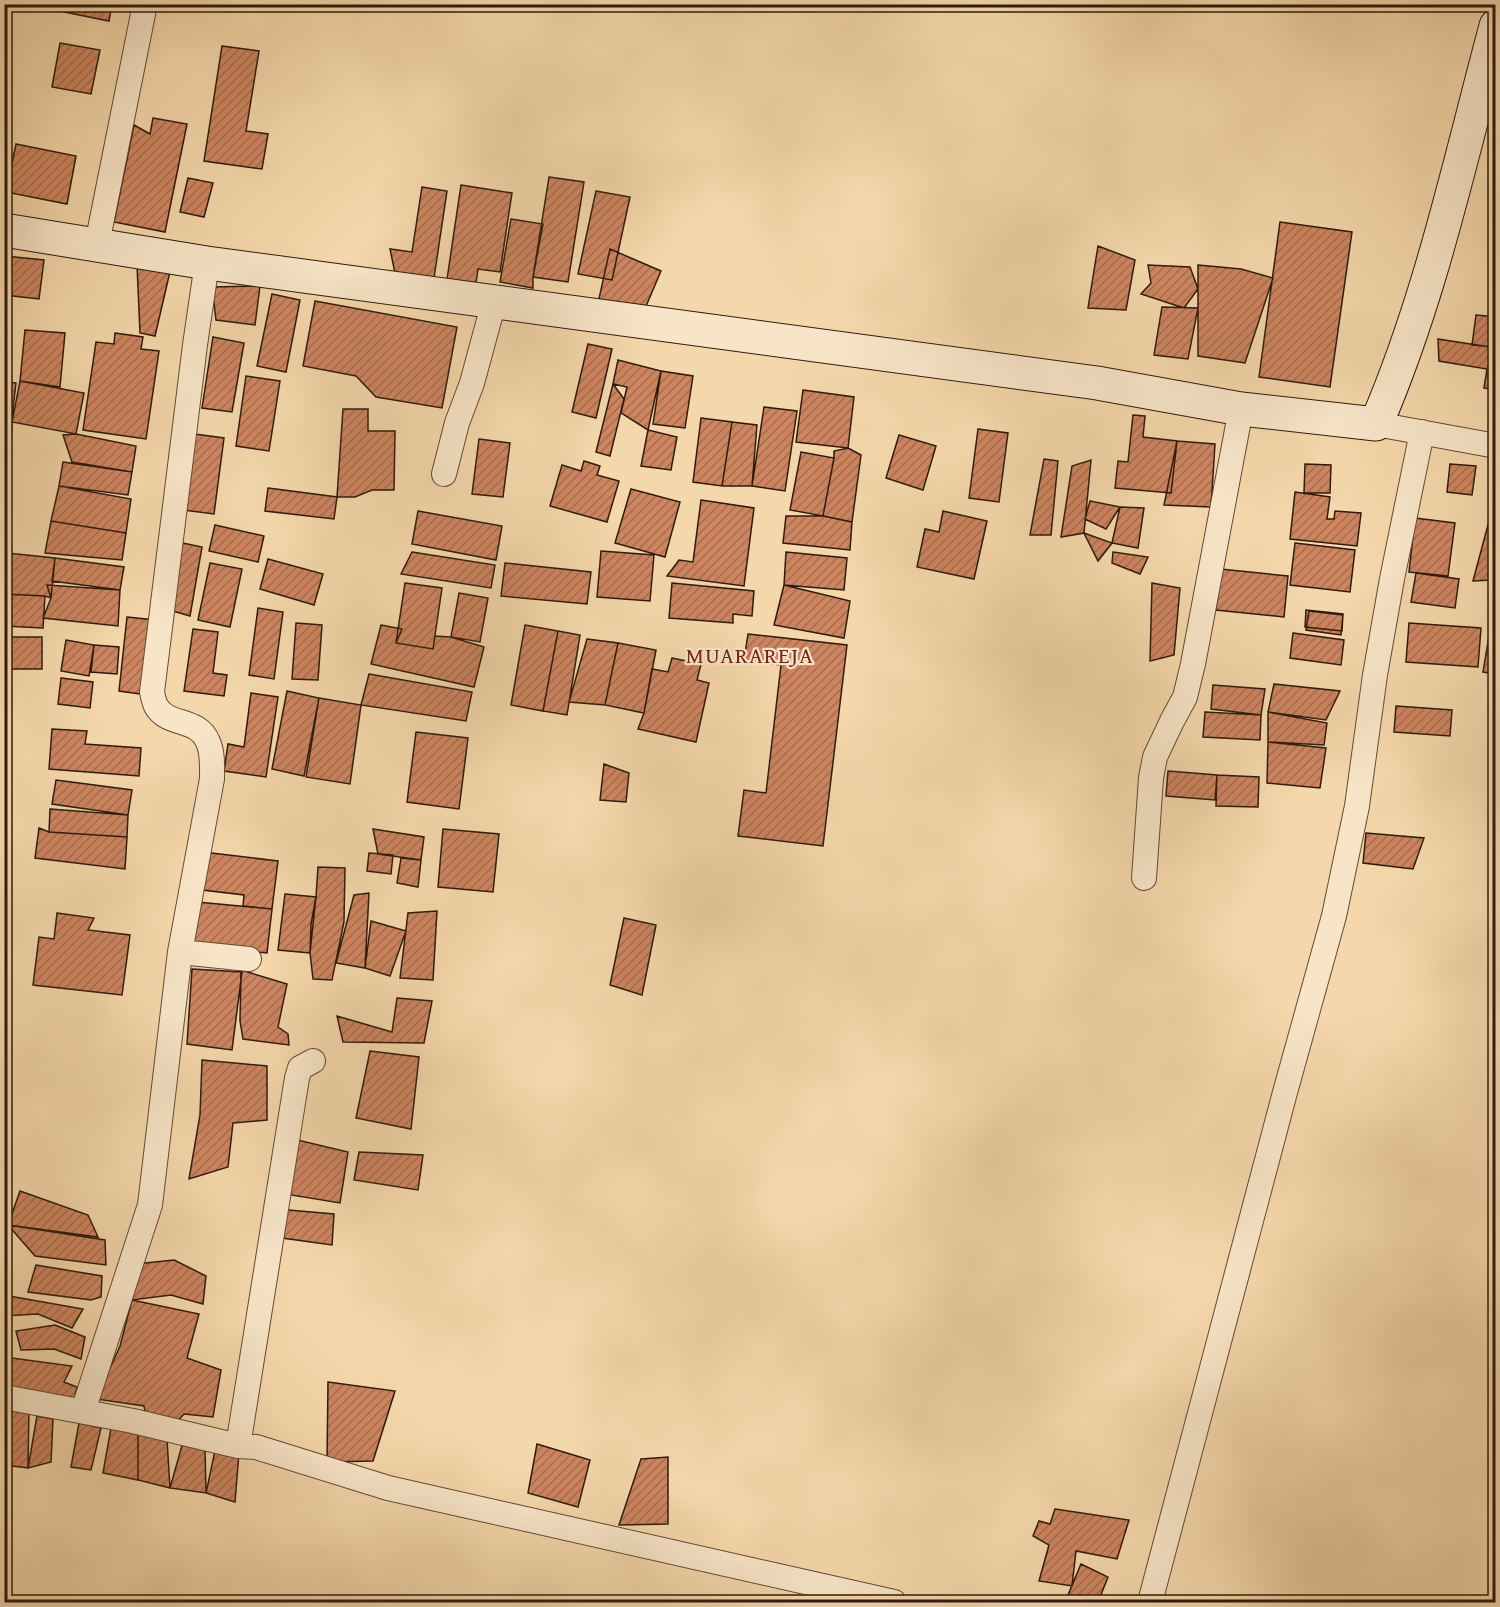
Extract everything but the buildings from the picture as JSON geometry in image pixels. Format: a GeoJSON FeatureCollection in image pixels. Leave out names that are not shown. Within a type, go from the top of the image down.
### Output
{"type":"FeatureCollection","features":[{"type":"Feature","properties":{"kind":"street"},"geometry":{"type":"LineString","coordinates":[[97,244],[145,4]]}},
{"type":"Feature","properties":{"kind":"street"},"geometry":{"type":"LineString","coordinates":[[1376,424],[1411,335],[1440,239],[1496,26]]}},
{"type":"Feature","properties":{"kind":"street"},"geometry":{"type":"LineString","coordinates":[[4,230],[207,262],[1097,383],[1240,409],[1376,424],[1496,446]]}},
{"type":"Feature","properties":{"kind":"street"},"geometry":{"type":"LineString","coordinates":[[83,1411],[150,1205],[180,952],[212,779],[212,754],[202,730],[164,716],[156,706],[152,692],[207,262]]}},
{"type":"Feature","properties":{"kind":"street"},"geometry":{"type":"LineString","coordinates":[[444,474],[494,302]]}},
{"type":"Feature","properties":{"kind":"street"},"geometry":{"type":"LineString","coordinates":[[1144,878],[1151,778],[1155,757],[1185,697],[1240,409]]}},
{"type":"Feature","properties":{"kind":"street"},"geometry":{"type":"LineString","coordinates":[[1150,1602],[1334,916],[1357,806],[1375,675],[1392,579],[1422,432]]}},
{"type":"Feature","properties":{"kind":"street"},"geometry":{"type":"LineString","coordinates":[[180,952],[249,959]]}},
{"type":"Feature","properties":{"kind":"street"},"geometry":{"type":"LineString","coordinates":[[238,1446],[297,1078],[300,1068],[313,1061]]}},
{"type":"Feature","properties":{"kind":"street"},"geometry":{"type":"LineString","coordinates":[[4,1397],[83,1411],[238,1446],[256,1447],[388,1488],[894,1602]]}},
{"type":"Feature","properties":{"kind":"district","name":"MUARAREJA"},"geometry":{"type":"Point","coordinates":[750,655]}}]}
